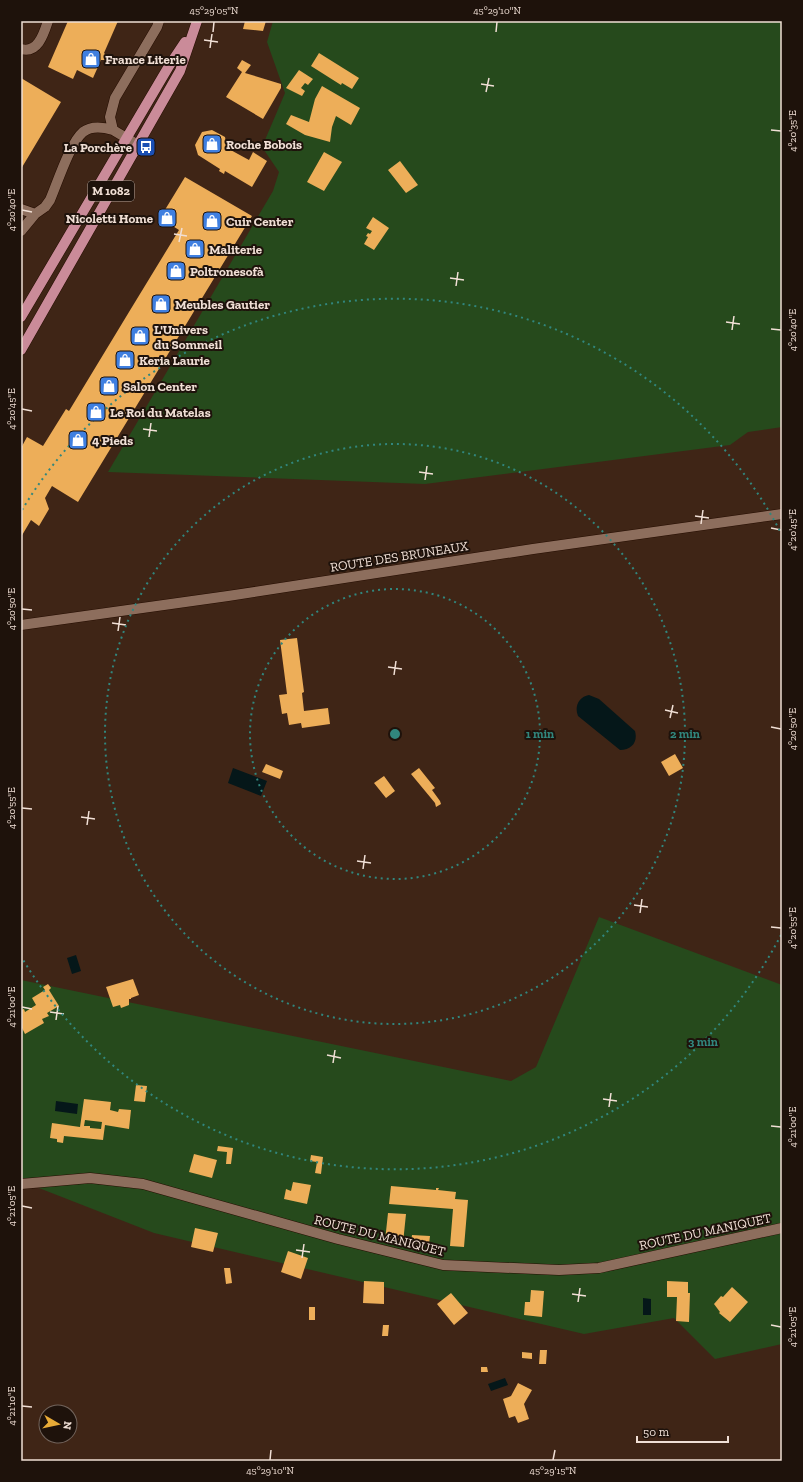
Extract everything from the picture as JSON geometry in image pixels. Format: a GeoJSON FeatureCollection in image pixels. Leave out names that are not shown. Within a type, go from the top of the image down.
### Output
{"type":"FeatureCollection","features":[{"type":"Feature","properties":{"kind":"main road","name":"M 1082"},"geometry":{"type":"LineString","coordinates":[[21,317],[169,66],[196,25]]}},
{"type":"Feature","properties":{"kind":"main road","name":"M 1082"},"geometry":{"type":"LineString","coordinates":[[21,350],[180,71],[196,25]]}},
{"type":"Feature","properties":{"kind":"street"},"geometry":{"type":"LineString","coordinates":[[21,49],[26,50],[38,44],[48,21]]}},
{"type":"Feature","properties":{"kind":"street"},"geometry":{"type":"LineString","coordinates":[[113,130],[110,117],[115,98],[158,27],[159,21]]}},
{"type":"Feature","properties":{"kind":"street"},"geometry":{"type":"LineString","coordinates":[[21,231],[35,214],[45,208],[50,200],[72,147],[77,138],[83,132],[91,128],[104,127],[113,130],[138,145]]}},
{"type":"Feature","properties":{"kind":"street"},"geometry":{"type":"LineString","coordinates":[[21,209],[35,214]]}},
{"type":"Feature","properties":{"kind":"street","name":"ROUTE DES BRUNEAUX"},"geometry":{"type":"LineString","coordinates":[[21,625],[228,596],[533,549],[782,514]]}},
{"type":"Feature","properties":{"kind":"street","name":"ROUTE DU MANIQUET"},"geometry":{"type":"LineString","coordinates":[[21,1184],[90,1178],[143,1184],[338,1239],[443,1265],[559,1270],[599,1268],[782,1228]]}},
{"type":"Feature","properties":{"kind":"green space"},"geometry":{"type":"Polygon","coordinates":[[[273,21],[782,21],[782,427],[748,432],[730,445],[425,484],[108,472],[273,191],[279,172],[262,147],[285,93],[267,42],[273,21]]]}},
{"type":"Feature","properties":{"kind":"green space"},"geometry":{"type":"Polygon","coordinates":[[[599,917],[782,985],[782,1344],[715,1359],[674,1318],[584,1334],[154,1233],[21,1181],[21,980],[511,1081],[536,1067],[599,917]]]}},
{"type":"Feature","properties":{"kind":"shaded area"},"geometry":{"type":"Polygon","coordinates":[[[589,695],[599,699],[635,731],[636,739],[631,747],[620,750],[578,716],[578,702],[585,696],[589,695]]]}},
{"type":"Feature","properties":{"kind":"shaded area"},"geometry":{"type":"Polygon","coordinates":[[[233,768],[267,781],[261,796],[228,783],[233,768]]]}},
{"type":"Feature","properties":{"kind":"shaded area"},"geometry":{"type":"Polygon","coordinates":[[[76,955],[81,971],[72,974],[67,958],[76,955]]]}},
{"type":"Feature","properties":{"kind":"shaded area"},"geometry":{"type":"Polygon","coordinates":[[[56,1101],[78,1104],[77,1114],[55,1111],[56,1101]]]}},
{"type":"Feature","properties":{"kind":"shaded area"},"geometry":{"type":"Polygon","coordinates":[[[643,1298],[651,1299],[651,1315],[643,1315],[643,1298]]]}},
{"type":"Feature","properties":{"kind":"shaded area"},"geometry":{"type":"Polygon","coordinates":[[[505,1378],[508,1385],[491,1391],[488,1384],[505,1378]]]}},
{"type":"Feature","properties":{"kind":"building"},"geometry":{"type":"Polygon","coordinates":[[[68,21],[118,21],[104,53],[106,58],[101,60],[93,78],[77,70],[73,79],[48,67],[68,21]]]}},
{"type":"Feature","properties":{"kind":"building"},"geometry":{"type":"Polygon","coordinates":[[[245,21],[266,21],[263,31],[243,29],[245,21]]]}},
{"type":"Feature","properties":{"kind":"building"},"geometry":{"type":"Polygon","coordinates":[[[319,53],[359,78],[352,89],[342,83],[341,85],[311,66],[319,53]]]}},
{"type":"Feature","properties":{"kind":"building"},"geometry":{"type":"Polygon","coordinates":[[[242,60],[251,65],[245,73],[281,84],[281,88],[263,119],[226,97],[242,72],[237,68],[242,60]]]}},
{"type":"Feature","properties":{"kind":"building"},"geometry":{"type":"Polygon","coordinates":[[[299,70],[313,79],[308,85],[305,83],[301,88],[305,91],[302,96],[286,88],[299,70]]]}},
{"type":"Feature","properties":{"kind":"building"},"geometry":{"type":"Polygon","coordinates":[[[21,78],[61,102],[21,169],[21,78]]]}},
{"type":"Feature","properties":{"kind":"building"},"geometry":{"type":"Polygon","coordinates":[[[322,86],[360,108],[351,125],[336,116],[332,127],[330,142],[305,135],[286,124],[291,115],[309,122],[315,99],[322,86]]]}},
{"type":"Feature","properties":{"kind":"building"},"geometry":{"type":"Polygon","coordinates":[[[212,130],[225,137],[227,148],[249,160],[253,152],[267,161],[252,187],[225,171],[224,174],[219,171],[220,169],[198,155],[195,145],[202,132],[212,130]]]}},
{"type":"Feature","properties":{"kind":"building"},"geometry":{"type":"Polygon","coordinates":[[[324,152],[342,162],[324,191],[307,182],[324,152]]]}},
{"type":"Feature","properties":{"kind":"building"},"geometry":{"type":"Polygon","coordinates":[[[400,161],[418,185],[406,193],[388,170],[400,161]]]}},
{"type":"Feature","properties":{"kind":"building"},"geometry":{"type":"Polygon","coordinates":[[[185,177],[252,216],[78,502],[52,486],[45,498],[49,509],[39,526],[31,520],[21,537],[21,448],[27,437],[43,446],[66,409],[69,411],[179,230],[160,218],[185,177]]]}},
{"type":"Feature","properties":{"kind":"building"},"geometry":{"type":"Polygon","coordinates":[[[373,217],[389,228],[374,250],[364,244],[368,237],[366,236],[372,231],[366,228],[373,217]]]}},
{"type":"Feature","properties":{"kind":"building"},"geometry":{"type":"Polygon","coordinates":[[[297,638],[304,692],[302,693],[304,711],[328,708],[330,724],[302,728],[301,723],[289,725],[287,713],[282,714],[279,695],[287,694],[280,640],[297,638]]]}},
{"type":"Feature","properties":{"kind":"building"},"geometry":{"type":"Polygon","coordinates":[[[675,754],[683,768],[669,776],[661,762],[675,754]]]}},
{"type":"Feature","properties":{"kind":"building"},"geometry":{"type":"Polygon","coordinates":[[[266,764],[283,771],[280,779],[262,772],[266,764]]]}},
{"type":"Feature","properties":{"kind":"building"},"geometry":{"type":"Polygon","coordinates":[[[419,768],[435,788],[432,790],[441,804],[436,807],[435,803],[411,774],[419,768]]]}},
{"type":"Feature","properties":{"kind":"building"},"geometry":{"type":"Polygon","coordinates":[[[384,776],[395,791],[386,798],[374,783],[384,776]]]}},
{"type":"Feature","properties":{"kind":"building"},"geometry":{"type":"Polygon","coordinates":[[[133,979],[139,995],[129,999],[129,1005],[121,1008],[120,1005],[113,1007],[106,987],[133,979]]]}},
{"type":"Feature","properties":{"kind":"building"},"geometry":{"type":"Polygon","coordinates":[[[48,984],[51,988],[49,990],[59,1006],[47,1013],[49,1016],[42,1019],[44,1023],[25,1034],[21,1026],[21,1010],[24,1009],[25,1012],[36,1005],[32,998],[45,990],[43,987],[48,984]]]}},
{"type":"Feature","properties":{"kind":"building"},"geometry":{"type":"Polygon","coordinates":[[[136,1085],[147,1086],[145,1102],[134,1101],[136,1085]]]}},
{"type":"Feature","properties":{"kind":"building"},"geometry":{"type":"Polygon","coordinates":[[[84,1099],[111,1102],[110,1110],[118,1112],[119,1109],[131,1110],[129,1129],[105,1125],[103,1140],[64,1136],[63,1143],[57,1142],[57,1139],[50,1138],[52,1123],[80,1127],[84,1099]],[[85,1120],[84,1126],[101,1129],[102,1122],[85,1120]]]}},
{"type":"Feature","properties":{"kind":"building"},"geometry":{"type":"Polygon","coordinates":[[[218,1146],[233,1148],[231,1164],[226,1164],[227,1152],[217,1151],[218,1146]]]}},
{"type":"Feature","properties":{"kind":"building"},"geometry":{"type":"Polygon","coordinates":[[[194,1154],[217,1160],[212,1178],[189,1172],[194,1154]]]}},
{"type":"Feature","properties":{"kind":"building"},"geometry":{"type":"Polygon","coordinates":[[[311,1155],[323,1157],[321,1174],[315,1173],[317,1162],[310,1161],[311,1155]]]}},
{"type":"Feature","properties":{"kind":"building"},"geometry":{"type":"Polygon","coordinates":[[[293,1182],[311,1185],[307,1204],[284,1199],[286,1189],[291,1191],[293,1182]]]}},
{"type":"Feature","properties":{"kind":"building"},"geometry":{"type":"Polygon","coordinates":[[[391,1186],[436,1190],[436,1188],[439,1188],[438,1190],[456,1192],[455,1199],[468,1200],[464,1247],[450,1246],[453,1209],[389,1204],[391,1186]]]}},
{"type":"Feature","properties":{"kind":"building"},"geometry":{"type":"Polygon","coordinates":[[[388,1213],[406,1214],[403,1243],[385,1241],[388,1213]]]}},
{"type":"Feature","properties":{"kind":"building"},"geometry":{"type":"Polygon","coordinates":[[[195,1228],[218,1233],[213,1252],[191,1247],[195,1228]]]}},
{"type":"Feature","properties":{"kind":"building"},"geometry":{"type":"Polygon","coordinates":[[[412,1235],[430,1236],[429,1244],[411,1243],[412,1235]]]}},
{"type":"Feature","properties":{"kind":"building"},"geometry":{"type":"Polygon","coordinates":[[[288,1251],[308,1258],[301,1279],[281,1272],[288,1251]]]}},
{"type":"Feature","properties":{"kind":"building"},"geometry":{"type":"Polygon","coordinates":[[[224,1268],[230,1268],[232,1283],[226,1284],[224,1268]]]}},
{"type":"Feature","properties":{"kind":"building"},"geometry":{"type":"Polygon","coordinates":[[[364,1281],[384,1282],[384,1304],[363,1303],[364,1281]]]}},
{"type":"Feature","properties":{"kind":"building"},"geometry":{"type":"Polygon","coordinates":[[[667,1281],[688,1282],[688,1293],[690,1293],[689,1322],[676,1321],[677,1297],[667,1297],[667,1281]]]}},
{"type":"Feature","properties":{"kind":"building"},"geometry":{"type":"Polygon","coordinates":[[[732,1287],[748,1302],[730,1322],[719,1313],[720,1312],[714,1304],[732,1287]]]}},
{"type":"Feature","properties":{"kind":"building"},"geometry":{"type":"Polygon","coordinates":[[[531,1290],[544,1291],[542,1317],[524,1315],[525,1302],[530,1302],[531,1290]]]}},
{"type":"Feature","properties":{"kind":"building"},"geometry":{"type":"Polygon","coordinates":[[[451,1293],[468,1313],[454,1325],[437,1304],[451,1293]]]}},
{"type":"Feature","properties":{"kind":"building"},"geometry":{"type":"Polygon","coordinates":[[[309,1307],[315,1307],[315,1320],[309,1320],[309,1307]]]}},
{"type":"Feature","properties":{"kind":"building"},"geometry":{"type":"Polygon","coordinates":[[[383,1325],[389,1325],[388,1336],[382,1336],[383,1325]]]}},
{"type":"Feature","properties":{"kind":"building"},"geometry":{"type":"Polygon","coordinates":[[[540,1350],[547,1350],[546,1364],[539,1364],[540,1350]]]}},
{"type":"Feature","properties":{"kind":"building"},"geometry":{"type":"Polygon","coordinates":[[[522,1352],[532,1353],[532,1359],[522,1358],[522,1352]]]}},
{"type":"Feature","properties":{"kind":"building"},"geometry":{"type":"Polygon","coordinates":[[[481,1367],[487,1367],[488,1372],[481,1372],[481,1367]]]}},
{"type":"Feature","properties":{"kind":"building"},"geometry":{"type":"Polygon","coordinates":[[[518,1383],[532,1390],[524,1404],[529,1419],[518,1423],[515,1416],[509,1418],[503,1399],[511,1396],[518,1383]]]}},
{"type":"Feature","properties":{"kind":"place","name":"France Literie"},"geometry":{"type":"Point","coordinates":[91,59]}},
{"type":"Feature","properties":{"kind":"place","name":"Roche Bobois"},"geometry":{"type":"Point","coordinates":[212,144]}},
{"type":"Feature","properties":{"kind":"place","name":"La Porchère"},"geometry":{"type":"Point","coordinates":[146,147]}},
{"type":"Feature","properties":{"kind":"place","name":"Nicoletti Home"},"geometry":{"type":"Point","coordinates":[167,218]}},
{"type":"Feature","properties":{"kind":"place","name":"Cuir Center"},"geometry":{"type":"Point","coordinates":[212,221]}},
{"type":"Feature","properties":{"kind":"place","name":"Maliterie"},"geometry":{"type":"Point","coordinates":[195,249]}},
{"type":"Feature","properties":{"kind":"place","name":"Poltronesofà"},"geometry":{"type":"Point","coordinates":[176,271]}},
{"type":"Feature","properties":{"kind":"place","name":"Meubles Gautier"},"geometry":{"type":"Point","coordinates":[161,304]}},
{"type":"Feature","properties":{"kind":"place","name":"L'Univers du Sommeil"},"geometry":{"type":"Point","coordinates":[140,336]}},
{"type":"Feature","properties":{"kind":"place","name":"Keria Laurie"},"geometry":{"type":"Point","coordinates":[125,360]}},
{"type":"Feature","properties":{"kind":"place","name":"Salon Center"},"geometry":{"type":"Point","coordinates":[109,386]}},
{"type":"Feature","properties":{"kind":"place","name":"Le Roi du Matelas"},"geometry":{"type":"Point","coordinates":[96,412]}},
{"type":"Feature","properties":{"kind":"place","name":"4 Pieds"},"geometry":{"type":"Point","coordinates":[78,440]}}]}
